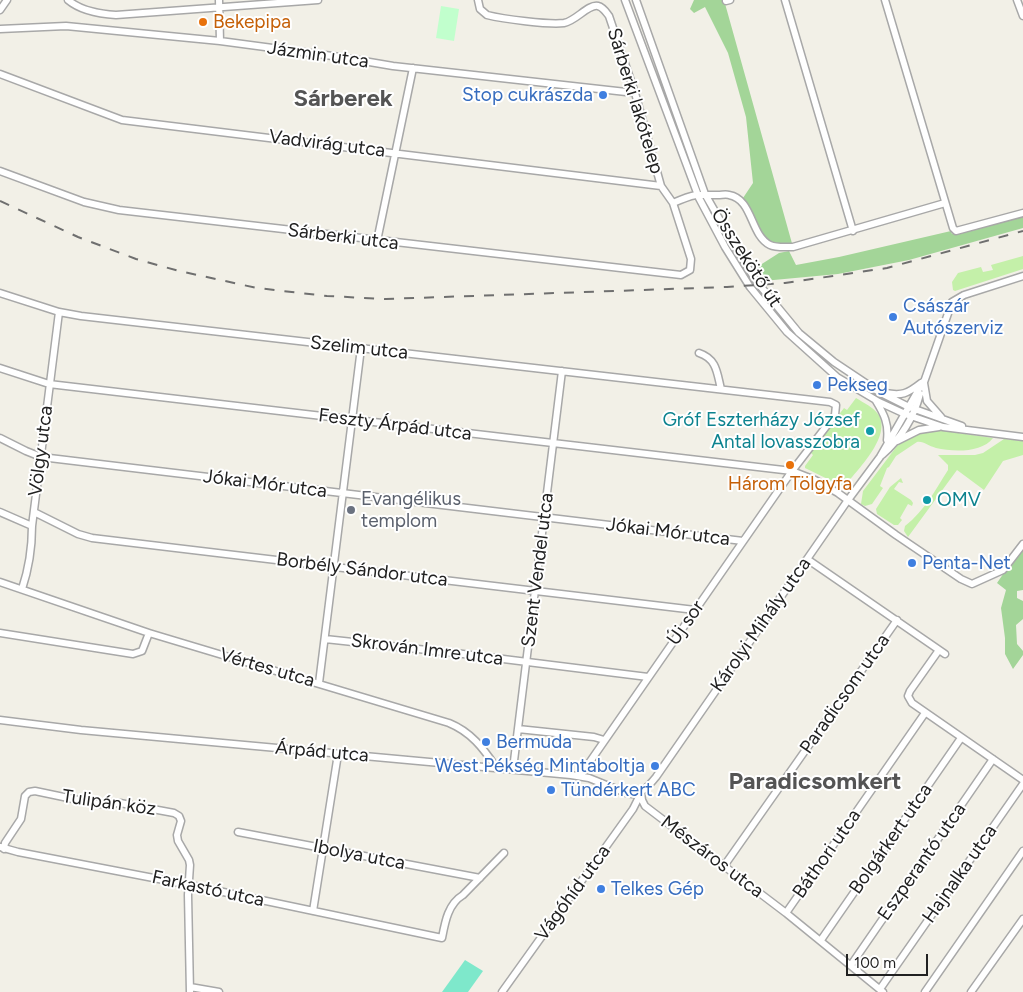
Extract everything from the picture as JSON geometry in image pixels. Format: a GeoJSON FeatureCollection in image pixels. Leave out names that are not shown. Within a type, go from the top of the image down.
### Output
{"type":"FeatureCollection","features":[{"type":"Feature","properties":{"kind":"street"},"geometry":{"type":"LineString","coordinates":[[0,10],[7,0]]}},
{"type":"Feature","properties":{"kind":"street"},"geometry":{"type":"LineString","coordinates":[[68,0],[91,12],[116,15],[318,0]]}},
{"type":"Feature","properties":{"kind":"street"},"geometry":{"type":"LineString","coordinates":[[219,0],[220,41]]}},
{"type":"Feature","properties":{"kind":"street","name":"Sárberki lakótelep"},"geometry":{"type":"LineString","coordinates":[[478,0],[480,9],[487,15],[550,23],[571,21],[593,6],[602,8],[609,16],[635,93],[661,186],[673,202],[691,259],[690,270]]}},
{"type":"Feature","properties":{"kind":"street","name":"Összekötő út"},"geometry":{"type":"LineString","coordinates":[[625,0],[696,193],[738,268],[763,305],[786,332],[837,377],[874,399],[905,414],[943,423]]}},
{"type":"Feature","properties":{"kind":"street","name":"Összekötő út"},"geometry":{"type":"LineString","coordinates":[[636,0],[705,194],[757,282],[781,312],[815,347],[834,362],[878,392],[943,423]]}},
{"type":"Feature","properties":{"kind":"street"},"geometry":{"type":"LineString","coordinates":[[786,0],[853,231]]}},
{"type":"Feature","properties":{"kind":"street"},"geometry":{"type":"LineString","coordinates":[[885,0],[953,228],[956,231],[1023,212]]}},
{"type":"Feature","properties":{"kind":"street"},"geometry":{"type":"LineString","coordinates":[[1017,0],[1023,16]]}},
{"type":"Feature","properties":{"kind":"street","name":"Jázmin utca"},"geometry":{"type":"LineString","coordinates":[[0,29],[66,26],[220,41],[413,68],[635,93]]}},
{"type":"Feature","properties":{"kind":"street"},"geometry":{"type":"LineString","coordinates":[[377,241],[413,68]]}},
{"type":"Feature","properties":{"kind":"street","name":"Vadvirág utca"},"geometry":{"type":"LineString","coordinates":[[0,74],[122,120],[661,186]]}},
{"type":"Feature","properties":{"kind":"street","name":"Sárberki utca"},"geometry":{"type":"LineString","coordinates":[[0,171],[100,207],[377,241],[681,275],[690,270]]}},
{"type":"Feature","properties":{"kind":"street"},"geometry":{"type":"LineString","coordinates":[[673,202],[696,193]]}},
{"type":"Feature","properties":{"kind":"street","name":"Összekötő út"},"geometry":{"type":"LineString","coordinates":[[696,193],[705,194]]}},
{"type":"Feature","properties":{"kind":"street"},"geometry":{"type":"LineString","coordinates":[[705,194],[735,197],[745,208],[760,236],[770,245],[793,247],[945,203]]}},
{"type":"Feature","properties":{"kind":"street"},"geometry":{"type":"LineString","coordinates":[[912,409],[924,382],[952,302],[964,295],[1023,276]]}},
{"type":"Feature","properties":{"kind":"street","name":"Szelim utca"},"geometry":{"type":"LineString","coordinates":[[0,293],[59,312],[830,402],[836,405]]}},
{"type":"Feature","properties":{"kind":"street","name":"Völgy utca"},"geometry":{"type":"LineString","coordinates":[[22,589],[31,554],[32,526],[59,312]]}},
{"type":"Feature","properties":{"kind":"street"},"geometry":{"type":"LineString","coordinates":[[319,684],[361,348]]}},
{"type":"Feature","properties":{"kind":"street"},"geometry":{"type":"LineString","coordinates":[[699,353],[712,359],[721,389]]}},
{"type":"Feature","properties":{"kind":"street","name":"Feszty Árpád utca"},"geometry":{"type":"LineString","coordinates":[[0,368],[49,384],[792,471],[829,487],[896,535],[961,579],[972,584],[1003,570],[1023,544]]}},
{"type":"Feature","properties":{"kind":"street","name":"Szent Vendel utca"},"geometry":{"type":"LineString","coordinates":[[513,769],[562,371]]}},
{"type":"Feature","properties":{"kind":"street"},"geometry":{"type":"LineString","coordinates":[[878,392],[897,395],[904,394],[924,382]]}},
{"type":"Feature","properties":{"kind":"street"},"geometry":{"type":"LineString","coordinates":[[924,382],[926,401],[943,423]]}},
{"type":"Feature","properties":{"kind":"street"},"geometry":{"type":"LineString","coordinates":[[874,399],[883,412],[888,424],[890,444],[919,430],[943,423],[973,430],[1023,437]]}},
{"type":"Feature","properties":{"kind":"street","name":"Új sor"},"geometry":{"type":"LineString","coordinates":[[580,776],[792,471],[835,415],[836,405]]}},
{"type":"Feature","properties":{"kind":"street","name":"Károlyi Mihály utca"},"geometry":{"type":"LineString","coordinates":[[890,444],[905,414],[912,409]]}},
{"type":"Feature","properties":{"kind":"street","name":"Károlyi Mihály utca"},"geometry":{"type":"LineString","coordinates":[[641,792],[650,786],[848,500],[912,417],[912,409]]}},
{"type":"Feature","properties":{"kind":"street","name":"Jókai Mór utca"},"geometry":{"type":"LineString","coordinates":[[0,438],[41,457],[743,541]]}},
{"type":"Feature","properties":{"kind":"street"},"geometry":{"type":"LineString","coordinates":[[0,512],[32,526]]}},
{"type":"Feature","properties":{"kind":"street","name":"Borbély Sándor utca"},"geometry":{"type":"LineString","coordinates":[[34,512],[78,534],[92,538],[695,610]]}},
{"type":"Feature","properties":{"kind":"street"},"geometry":{"type":"LineString","coordinates":[[807,559],[942,652],[910,690],[908,696],[912,703],[1023,782]]}},
{"type":"Feature","properties":{"kind":"street","name":"Vértes utca"},"geometry":{"type":"LineString","coordinates":[[0,582],[149,633],[459,727],[470,734],[496,767]]}},
{"type":"Feature","properties":{"kind":"street","name":"Paradicsom utca"},"geometry":{"type":"LineString","coordinates":[[724,866],[897,620]]}},
{"type":"Feature","properties":{"kind":"street"},"geometry":{"type":"LineString","coordinates":[[0,633],[133,654],[142,651],[149,633]]}},
{"type":"Feature","properties":{"kind":"street","name":"Skrován Imre utca"},"geometry":{"type":"LineString","coordinates":[[325,639],[648,677]]}},
{"type":"Feature","properties":{"kind":"street","name":"Báthori utca"},"geometry":{"type":"LineString","coordinates":[[786,913],[924,713]]}},
{"type":"Feature","properties":{"kind":"street","name":"Árpád utca"},"geometry":{"type":"LineString","coordinates":[[0,720],[81,730],[580,776],[631,795],[641,792]]}},
{"type":"Feature","properties":{"kind":"street"},"geometry":{"type":"LineString","coordinates":[[518,729],[594,737],[604,740]]}},
{"type":"Feature","properties":{"kind":"street","name":"Bolgárkert utca"},"geometry":{"type":"LineString","coordinates":[[821,940],[961,738]]}},
{"type":"Feature","properties":{"kind":"street"},"geometry":{"type":"LineString","coordinates":[[313,911],[338,754]]}},
{"type":"Feature","properties":{"kind":"street","name":"Eszperantó utca"},"geometry":{"type":"LineString","coordinates":[[851,964],[993,759]]}},
{"type":"Feature","properties":{"kind":"street","name":"Hajnalka utca"},"geometry":{"type":"LineString","coordinates":[[882,991],[1023,782]]}},
{"type":"Feature","properties":{"kind":"street","name":"Tulipán köz"},"geometry":{"type":"LineString","coordinates":[[2,848],[21,819],[25,796],[29,792],[35,791],[97,804],[120,803],[174,813],[179,816],[181,821],[177,835],[178,841],[189,860],[190,884]]}},
{"type":"Feature","properties":{"kind":"street","name":"Mészáros utca"},"geometry":{"type":"LineString","coordinates":[[641,792],[645,806],[821,940],[882,991]]}},
{"type":"Feature","properties":{"kind":"street","name":"Vágóhíd utca"},"geometry":{"type":"LineString","coordinates":[[502,992],[633,809],[641,792]]}},
{"type":"Feature","properties":{"kind":"street","name":"Ibolya utca"},"geometry":{"type":"LineString","coordinates":[[238,832],[480,878]]}},
{"type":"Feature","properties":{"kind":"street","name":"Farkastó utca"},"geometry":{"type":"LineString","coordinates":[[2,848],[190,884],[442,938],[445,920],[456,899],[463,895],[480,878]]}},
{"type":"Feature","properties":{"kind":"street"},"geometry":{"type":"LineString","coordinates":[[925,992],[1023,851]]}},
{"type":"Feature","properties":{"kind":"street"},"geometry":{"type":"LineString","coordinates":[[480,878],[504,853]]}},
{"type":"Feature","properties":{"kind":"street"},"geometry":{"type":"LineString","coordinates":[[190,884],[188,895],[190,989],[220,992]]}},
{"type":"Feature","properties":{"kind":"street"},"geometry":{"type":"LineString","coordinates":[[971,992],[1023,919]]}},
{"type":"Feature","properties":{"kind":"green space"},"geometry":{"type":"Polygon","coordinates":[[[694,0],[724,0],[793,247],[765,241],[741,201],[753,183],[746,117],[728,53],[705,7],[694,13],[690,9],[694,0]]]}},
{"type":"Feature","properties":{"kind":"green space"},"geometry":{"type":"Polygon","coordinates":[[[441,6],[459,9],[454,41],[436,38],[441,6]]]}},
{"type":"Feature","properties":{"kind":"green space"},"geometry":{"type":"Polygon","coordinates":[[[1023,215],[1023,228],[909,260],[838,274],[763,281],[754,269],[779,253],[789,251],[796,265],[951,231],[952,234],[1023,215]]]}},
{"type":"Feature","properties":{"kind":"green space"},"geometry":{"type":"Polygon","coordinates":[[[1023,256],[1023,269],[955,291],[953,290],[952,282],[958,273],[981,267],[983,272],[993,270],[991,265],[1023,256]]]}},
{"type":"Feature","properties":{"kind":"green space"},"geometry":{"type":"Polygon","coordinates":[[[856,398],[871,407],[878,414],[881,432],[871,453],[844,487],[805,468],[805,466],[813,455],[810,452],[844,408],[847,410],[856,398]]]}},
{"type":"Feature","properties":{"kind":"green space"},"geometry":{"type":"Polygon","coordinates":[[[931,429],[993,438],[988,443],[975,449],[959,451],[933,447],[917,442],[896,456],[887,468],[880,486],[883,488],[872,504],[865,506],[861,504],[863,491],[897,446],[908,437],[922,434],[924,430],[931,429]]]}},
{"type":"Feature","properties":{"kind":"green space"},"geometry":{"type":"Polygon","coordinates":[[[1004,439],[1023,441],[1023,455],[1003,461],[984,490],[957,470],[908,537],[904,531],[905,526],[924,507],[948,470],[948,465],[938,455],[975,455],[983,453],[1004,439]]]}},
{"type":"Feature","properties":{"kind":"green space"},"geometry":{"type":"Polygon","coordinates":[[[901,478],[903,483],[899,482],[894,489],[913,503],[912,506],[908,504],[900,518],[902,520],[898,525],[894,525],[877,514],[876,509],[890,487],[901,478]]]}},
{"type":"Feature","properties":{"kind":"green space"},"geometry":{"type":"Polygon","coordinates":[[[1023,545],[1023,590],[1017,591],[1017,598],[1023,601],[1023,619],[1016,625],[1017,644],[1023,651],[1023,655],[1013,669],[1005,654],[1001,608],[1006,590],[997,583],[1023,545]]]}},
{"type":"Feature","properties":{"kind":"green space"},"geometry":{"type":"Polygon","coordinates":[[[465,960],[483,971],[468,992],[442,992],[465,960]]]}},
{"type":"Feature","properties":{"kind":"railway"},"geometry":{"type":"LineString","coordinates":[[0,201],[78,237],[136,259],[179,271],[257,288],[327,296],[386,299],[727,287],[785,283],[887,268],[1023,231]]}},
{"type":"Feature","properties":{"kind":"place","name":"Bekepipa"},"geometry":{"type":"Point","coordinates":[203,22]}},
{"type":"Feature","properties":{"kind":"place","name":"Stop cukrászda"},"geometry":{"type":"Point","coordinates":[603,95]}},
{"type":"Feature","properties":{"kind":"place","name":"Császár Autószerviz"},"geometry":{"type":"Point","coordinates":[893,317]}},
{"type":"Feature","properties":{"kind":"place","name":"Pekseg"},"geometry":{"type":"Point","coordinates":[817,385]}},
{"type":"Feature","properties":{"kind":"place","name":"Gróf Eszterházy József Antal lovasszobra"},"geometry":{"type":"Point","coordinates":[870,431]}},
{"type":"Feature","properties":{"kind":"place","name":"Három Tölgyfa"},"geometry":{"type":"Point","coordinates":[790,465]}},
{"type":"Feature","properties":{"kind":"place","name":"OMV"},"geometry":{"type":"Point","coordinates":[927,500]}},
{"type":"Feature","properties":{"kind":"place","name":"Evangélikus templom"},"geometry":{"type":"Point","coordinates":[351,510]}},
{"type":"Feature","properties":{"kind":"place","name":"Penta-Net"},"geometry":{"type":"Point","coordinates":[912,563]}},
{"type":"Feature","properties":{"kind":"place","name":"Bermuda"},"geometry":{"type":"Point","coordinates":[486,742]}},
{"type":"Feature","properties":{"kind":"place","name":"West Pékség Mintaboltja"},"geometry":{"type":"Point","coordinates":[655,766]}},
{"type":"Feature","properties":{"kind":"place","name":"Tündérkert ABC"},"geometry":{"type":"Point","coordinates":[551,790]}},
{"type":"Feature","properties":{"kind":"place","name":"Telkes Gép"},"geometry":{"type":"Point","coordinates":[601,889]}},
{"type":"Feature","properties":{"kind":"district","name":"Sárberek"},"geometry":{"type":"Point","coordinates":[343,99]}},
{"type":"Feature","properties":{"kind":"district","name":"Paradicsomkert"},"geometry":{"type":"Point","coordinates":[815,782]}}]}
